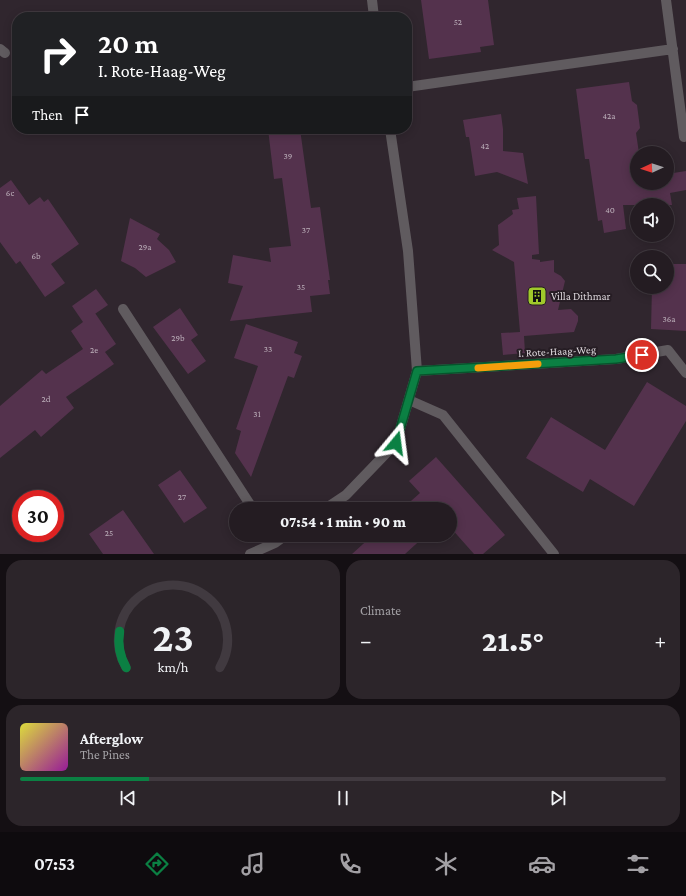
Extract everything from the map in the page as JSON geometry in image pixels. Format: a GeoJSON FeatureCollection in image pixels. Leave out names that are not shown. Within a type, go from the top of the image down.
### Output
{"type":"FeatureCollection","features":[{"type":"Feature","properties":{"kind":"street"},"geometry":{"type":"LineString","coordinates":[[372,0],[373,12]]}},
{"type":"Feature","properties":{"kind":"street"},"geometry":{"type":"LineString","coordinates":[[666,0],[684,137]]}},
{"type":"Feature","properties":{"kind":"street"},"geometry":{"type":"LineString","coordinates":[[412,86],[672,50]]}},
{"type":"Feature","properties":{"kind":"street"},"geometry":{"type":"LineString","coordinates":[[336,502],[346,495],[396,443],[417,371],[408,251],[391,134]]}},
{"type":"Feature","properties":{"kind":"street"},"geometry":{"type":"LineString","coordinates":[[123,309],[248,502]]}},
{"type":"Feature","properties":{"kind":"street","name":"I. Rote-Haag-Weg"},"geometry":{"type":"LineString","coordinates":[[417,371],[616,359],[668,350],[686,373]]}},
{"type":"Feature","properties":{"kind":"street"},"geometry":{"type":"LineString","coordinates":[[409,400],[443,415],[554,554]]}},
{"type":"Feature","properties":{"kind":"street"},"geometry":{"type":"LineString","coordinates":[[250,554],[268,542]]}},
{"type":"Feature","properties":{"kind":"building"},"geometry":{"type":"Polygon","coordinates":[[[421,0],[488,0],[494,45],[480,47],[481,52],[429,59],[421,0]]]}},
{"type":"Feature","properties":{"kind":"building"},"geometry":{"type":"Polygon","coordinates":[[[629,82],[632,101],[637,105],[640,128],[636,133],[638,146],[630,146],[630,190],[674,190],[674,173],[686,171],[686,190],[670,193],[671,198],[630,198],[630,205],[623,205],[626,229],[604,233],[602,220],[598,221],[589,159],[585,159],[576,89],[629,82]]]}},
{"type":"Feature","properties":{"kind":"building"},"geometry":{"type":"Polygon","coordinates":[[[501,114],[503,151],[523,153],[528,184],[497,172],[475,176],[469,137],[466,137],[463,120],[501,114]]]}},
{"type":"Feature","properties":{"kind":"building"},"geometry":{"type":"Polygon","coordinates":[[[269,134],[301,134],[311,208],[320,207],[330,280],[328,280],[330,294],[310,296],[312,312],[230,321],[243,286],[228,283],[233,255],[271,262],[269,248],[291,246],[282,178],[274,179],[269,134]]]}},
{"type":"Feature","properties":{"kind":"building"},"geometry":{"type":"Polygon","coordinates":[[[11,180],[29,205],[40,197],[44,202],[48,199],[79,244],[51,264],[65,283],[45,297],[20,261],[16,264],[0,242],[0,188],[11,180]]]}},
{"type":"Feature","properties":{"kind":"building"},"geometry":{"type":"Polygon","coordinates":[[[536,196],[539,254],[532,255],[532,259],[540,260],[540,262],[554,260],[554,272],[561,276],[565,281],[558,310],[571,309],[578,316],[578,321],[574,332],[524,336],[525,353],[503,355],[501,333],[520,332],[514,262],[492,250],[499,245],[498,225],[513,214],[512,210],[519,209],[517,198],[536,196]]]}},
{"type":"Feature","properties":{"kind":"building"},"geometry":{"type":"Polygon","coordinates":[[[130,218],[160,234],[157,239],[169,250],[176,262],[146,277],[135,268],[121,261],[130,218]]]}},
{"type":"Feature","properties":{"kind":"building"},"geometry":{"type":"Polygon","coordinates":[[[674,264],[686,264],[686,331],[651,329],[652,294],[674,294],[674,264]]]}},
{"type":"Feature","properties":{"kind":"building"},"geometry":{"type":"Polygon","coordinates":[[[96,289],[108,305],[83,322],[72,306],[96,289]]]}},
{"type":"Feature","properties":{"kind":"building"},"geometry":{"type":"Polygon","coordinates":[[[180,308],[198,335],[191,340],[206,361],[188,374],[153,327],[180,308]]]}},
{"type":"Feature","properties":{"kind":"building"},"geometry":{"type":"Polygon","coordinates":[[[95,313],[116,344],[105,352],[114,364],[66,397],[74,408],[41,437],[35,430],[0,458],[0,406],[42,370],[46,374],[83,349],[71,331],[95,313]]]}},
{"type":"Feature","properties":{"kind":"building"},"geometry":{"type":"Polygon","coordinates":[[[246,324],[298,342],[294,353],[302,356],[294,378],[288,376],[251,477],[235,453],[241,431],[236,429],[258,366],[234,358],[246,324]]]}},
{"type":"Feature","properties":{"kind":"building"},"geometry":{"type":"Polygon","coordinates":[[[647,382],[686,406],[686,421],[634,506],[590,479],[583,492],[526,458],[551,417],[605,450],[647,382]]]}},
{"type":"Feature","properties":{"kind":"building"},"geometry":{"type":"Polygon","coordinates":[[[436,457],[505,535],[483,554],[474,554],[457,535],[457,502],[410,502],[420,493],[409,481],[436,457]]]}},
{"type":"Feature","properties":{"kind":"building"},"geometry":{"type":"Polygon","coordinates":[[[180,470],[207,508],[184,523],[158,485],[180,470]]]}},
{"type":"Feature","properties":{"kind":"building"},"geometry":{"type":"Polygon","coordinates":[[[123,510],[154,554],[103,554],[89,534],[123,510]]]}},
{"type":"Feature","properties":{"kind":"building"},"geometry":{"type":"Polygon","coordinates":[[[365,542],[418,542],[405,554],[352,554],[365,542]]]}},
{"type":"Feature","properties":{"kind":"slow traffic"},"geometry":{"type":"LineString","coordinates":[[478,368],[538,364]]}},
{"type":"Feature","properties":{"kind":"place","name":"Villa Dithmar"},"geometry":{"type":"Point","coordinates":[537,296]}},
{"type":"Feature","properties":{"kind":"route"},"geometry":{"type":"LineString","coordinates":[[396,443],[417,371],[616,359],[642,355]]}}]}
